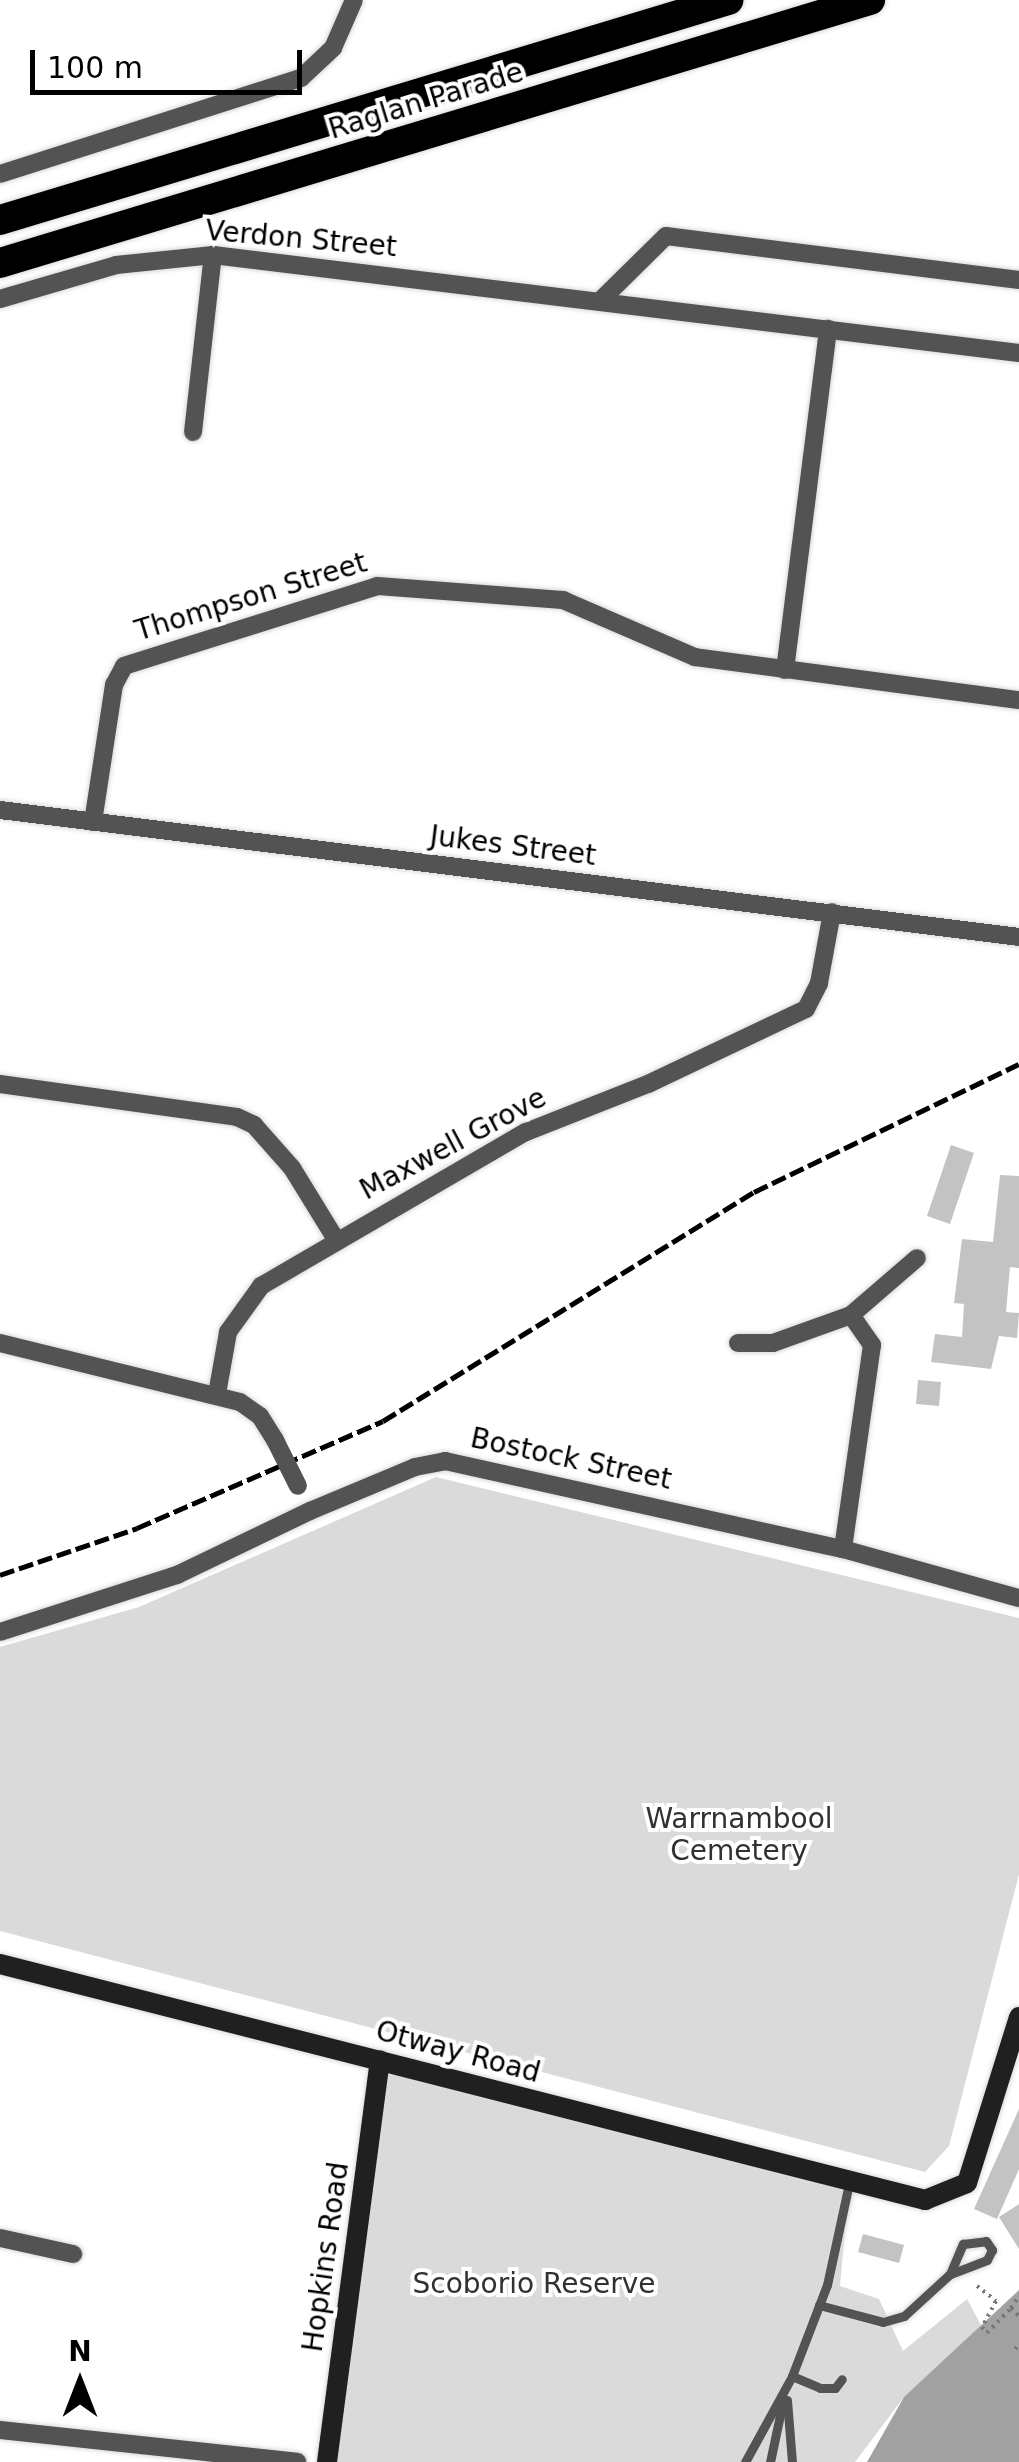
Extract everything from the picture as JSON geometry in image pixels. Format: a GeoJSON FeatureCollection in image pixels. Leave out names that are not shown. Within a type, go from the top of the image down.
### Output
{"type":"FeatureCollection","features":[{"type":"Feature","properties":{"kind":"highway","name":"Raglan Parade"},"geometry":{"type":"LineString","coordinates":[[0,220],[728,0]]}},
{"type":"Feature","properties":{"kind":"highway","name":"Raglan Parade"},"geometry":{"type":"LineString","coordinates":[[0,263],[870,0]]}},
{"type":"Feature","properties":{"kind":"street"},"geometry":{"type":"LineString","coordinates":[[0,174],[301,78],[333,48],[354,0]]}},
{"type":"Feature","properties":{"kind":"street"},"geometry":{"type":"LineString","coordinates":[[602,300],[666,236],[1019,280]]}},
{"type":"Feature","properties":{"kind":"street"},"geometry":{"type":"LineString","coordinates":[[193,432],[213,255]]}},
{"type":"Feature","properties":{"kind":"street","name":"Verdon Street"},"geometry":{"type":"LineString","coordinates":[[0,299],[116,266],[213,255],[1019,352]]}},
{"type":"Feature","properties":{"kind":"street"},"geometry":{"type":"LineString","coordinates":[[785,670],[828,329]]}},
{"type":"Feature","properties":{"kind":"street","name":"Thompson Street"},"geometry":{"type":"LineString","coordinates":[[93,822],[114,685],[124,666],[377,586],[563,600],[695,657],[1019,700]]}},
{"type":"Feature","properties":{"kind":"street","name":"Jukes Street"},"geometry":{"type":"LineString","coordinates":[[0,810],[1019,937]]}},
{"type":"Feature","properties":{"kind":"street","name":"Maxwell Grove"},"geometry":{"type":"LineString","coordinates":[[217,1394],[228,1332],[240,1307],[260,1286],[335,1238],[526,1132],[648,1084],[806,1009],[819,983],[832,912]]}},
{"type":"Feature","properties":{"kind":"street"},"geometry":{"type":"LineString","coordinates":[[0,1084],[218,1111],[254,1125],[292,1168],[335,1238]]}},
{"type":"Feature","properties":{"kind":"street"},"geometry":{"type":"LineString","coordinates":[[738,1343],[773,1343],[851,1316],[918,1258]]}},
{"type":"Feature","properties":{"kind":"street"},"geometry":{"type":"LineString","coordinates":[[843,1549],[872,1345],[851,1316]]}},
{"type":"Feature","properties":{"kind":"street"},"geometry":{"type":"LineString","coordinates":[[0,1343],[217,1394],[260,1416],[310,1511]]}},
{"type":"Feature","properties":{"kind":"street","name":"Bostock Street"},"geometry":{"type":"LineString","coordinates":[[0,1632],[178,1575],[310,1511],[415,1467],[458,1461],[843,1549],[1019,1598]]}},
{"type":"Feature","properties":{"kind":"street","name":"Otway Road"},"geometry":{"type":"LineString","coordinates":[[0,1964],[901,2196],[947,2196],[966,2184],[1019,2017]]}},
{"type":"Feature","properties":{"kind":"street","name":"Hopkins Road"},"geometry":{"type":"LineString","coordinates":[[326,2462],[380,2060]]}},
{"type":"Feature","properties":{"kind":"street"},"geometry":{"type":"LineString","coordinates":[[0,2238],[73,2254]]}},
{"type":"Feature","properties":{"kind":"street"},"geometry":{"type":"LineString","coordinates":[[0,2430],[297,2462]]}},
{"type":"Feature","properties":{"kind":"lane"},"geometry":{"type":"LineString","coordinates":[[746,2462],[792,2376],[819,2304],[849,2183]]}},
{"type":"Feature","properties":{"kind":"lane"},"geometry":{"type":"LineString","coordinates":[[819,2304],[883,2322],[904,2316],[950,2274],[987,2260],[992,2250],[986,2241],[963,2244],[950,2274]]}},
{"type":"Feature","properties":{"kind":"lane"},"geometry":{"type":"LineString","coordinates":[[792,2376],[820,2388],[835,2388],[842,2379]]}},
{"type":"Feature","properties":{"kind":"lane"},"geometry":{"type":"LineString","coordinates":[[770,2462],[786,2387]]}},
{"type":"Feature","properties":{"kind":"lane"},"geometry":{"type":"LineString","coordinates":[[786,2387],[792,2462]]}},
{"type":"Feature","properties":{"kind":"path"},"geometry":{"type":"LineString","coordinates":[[977,2286],[996,2301],[982,2327],[987,2332],[1019,2296]]}},
{"type":"Feature","properties":{"kind":"path"},"geometry":{"type":"LineString","coordinates":[[1011,2308],[1019,2316]]}},
{"type":"Feature","properties":{"kind":"green space","name":"Warrnambool Cemetery"},"geometry":{"type":"Polygon","coordinates":[[[436,1477],[1019,1618],[1019,1874],[949,2146],[925,2172],[0,1931],[0,1647],[139,1607],[436,1477]]]}},
{"type":"Feature","properties":{"kind":"green space","name":"Scoborio Reserve"},"geometry":{"type":"Polygon","coordinates":[[[380,2060],[849,2183],[840,2286],[879,2299],[903,2351],[967,2299],[982,2327],[904,2397],[855,2462],[327,2462],[380,2060]]]}},
{"type":"Feature","properties":{"kind":"shaded area"},"geometry":{"type":"Polygon","coordinates":[[[1019,2290],[1019,2462],[867,2462],[904,2397],[1019,2290]]]}},
{"type":"Feature","properties":{"kind":"building"},"geometry":{"type":"Polygon","coordinates":[[[951,1145],[974,1153],[950,1224],[927,1216],[951,1145]]]}},
{"type":"Feature","properties":{"kind":"building"},"geometry":{"type":"Polygon","coordinates":[[[1000,1175],[1019,1176],[1019,1268],[1010,1267],[1006,1312],[1019,1313],[1017,1338],[999,1336],[991,1369],[931,1362],[935,1334],[962,1337],[964,1304],[954,1303],[962,1239],[993,1242],[1000,1175]]]}},
{"type":"Feature","properties":{"kind":"building"},"geometry":{"type":"Polygon","coordinates":[[[918,1380],[941,1382],[939,1406],[916,1404],[918,1380]]]}},
{"type":"Feature","properties":{"kind":"building"},"geometry":{"type":"Polygon","coordinates":[[[1019,2109],[1019,2169],[997,2219],[974,2209],[1019,2109]]]}},
{"type":"Feature","properties":{"kind":"building"},"geometry":{"type":"Polygon","coordinates":[[[1019,2204],[1019,2249],[999,2217],[1019,2204]]]}},
{"type":"Feature","properties":{"kind":"building"},"geometry":{"type":"Polygon","coordinates":[[[863,2234],[904,2245],[899,2263],[858,2252],[863,2234]]]}},
{"type":"Feature","properties":{"kind":"railway"},"geometry":{"type":"LineString","coordinates":[[0,1575],[137,1528],[383,1421],[754,1192],[1019,1064]]}}]}
